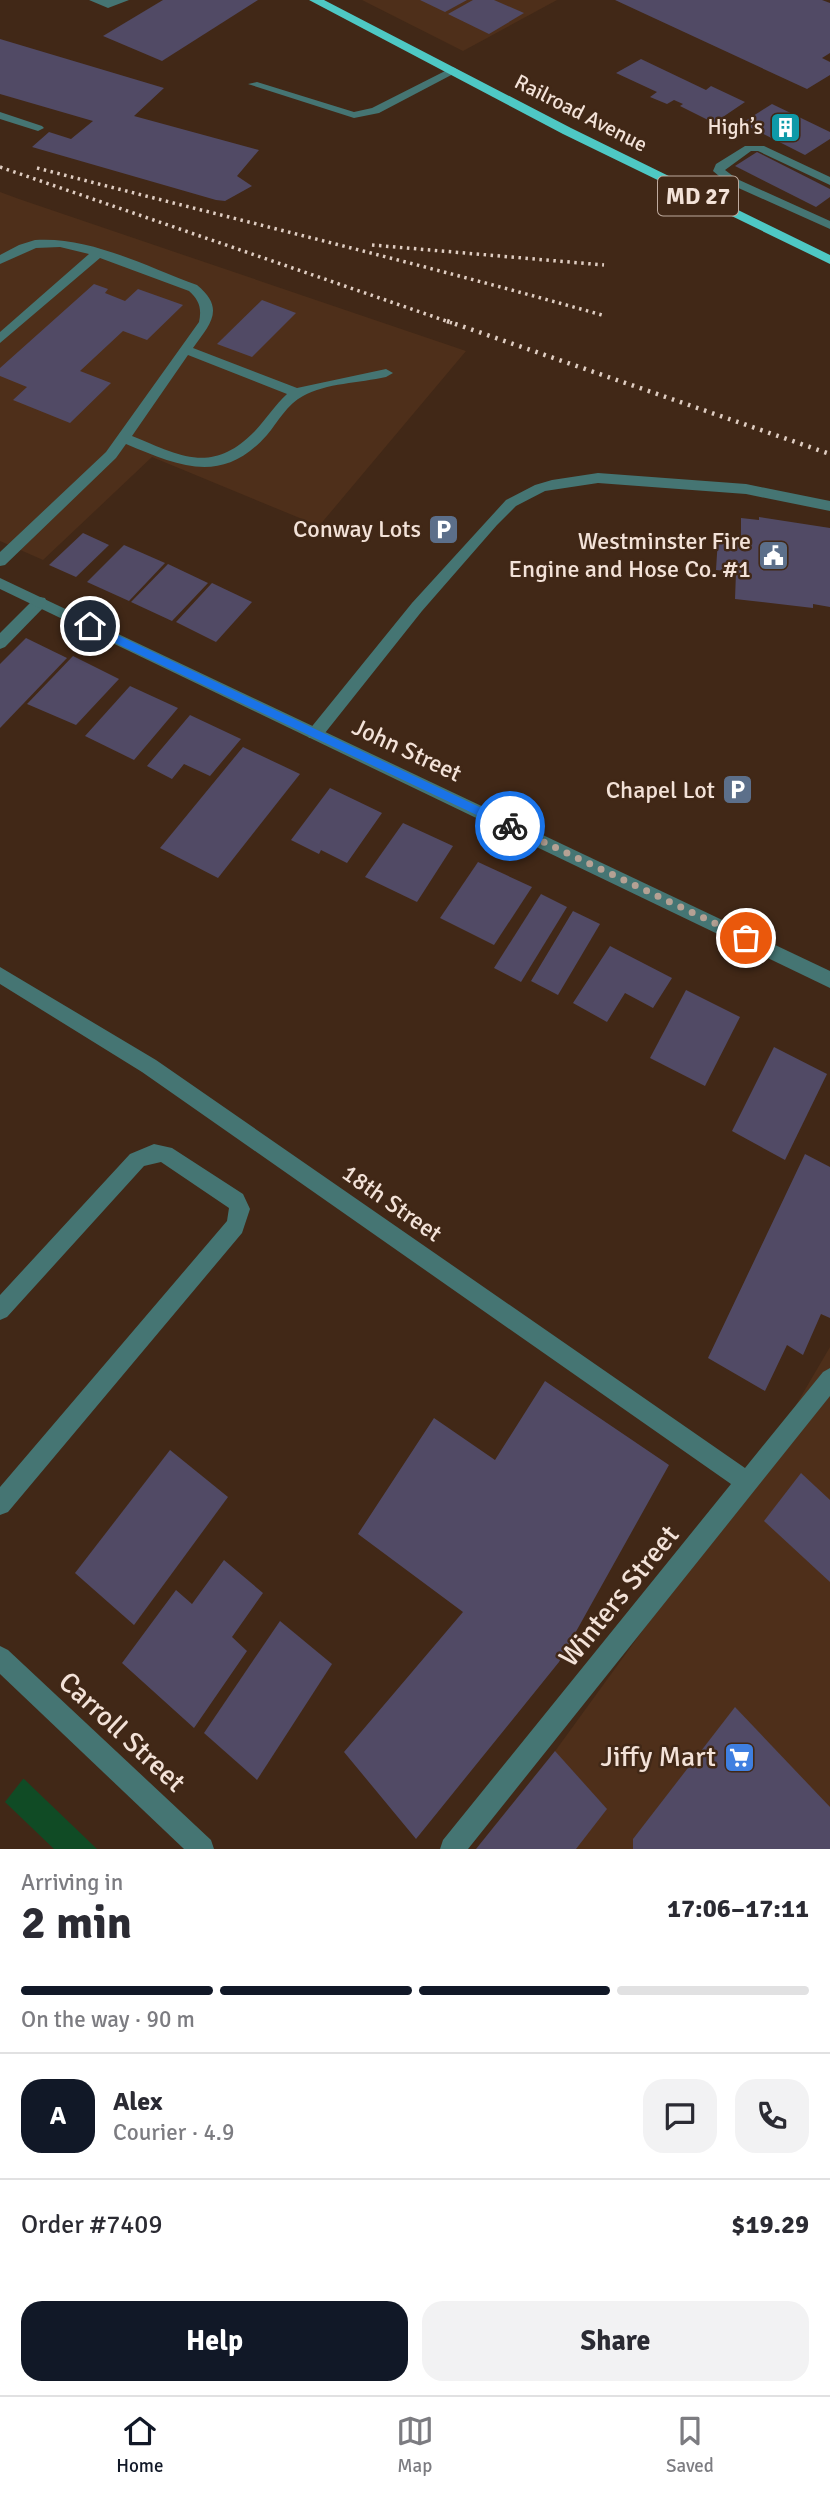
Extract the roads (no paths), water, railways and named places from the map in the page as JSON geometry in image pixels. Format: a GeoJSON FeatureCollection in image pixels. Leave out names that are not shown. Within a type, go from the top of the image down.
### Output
{"type":"FeatureCollection","features":[{"type":"Feature","properties":{"kind":"highway","name":"Railroad Avenue"},"geometry":{"type":"LineString","coordinates":[[315,0],[567,131],[830,260]]}},
{"type":"Feature","properties":{"kind":"street"},"geometry":{"type":"LineString","coordinates":[[94,0],[108,5],[124,0]]}},
{"type":"Feature","properties":{"kind":"street"},"geometry":{"type":"LineString","coordinates":[[253,84],[354,115],[375,111],[453,70]]}},
{"type":"Feature","properties":{"kind":"street"},"geometry":{"type":"LineString","coordinates":[[0,115],[38,128]]}},
{"type":"Feature","properties":{"kind":"street"},"geometry":{"type":"LineString","coordinates":[[820,179],[760,148],[749,148],[720,166],[719,171],[733,181],[830,225]]}},
{"type":"Feature","properties":{"kind":"street"},"geometry":{"type":"LineString","coordinates":[[748,188],[760,179]]}},
{"type":"Feature","properties":{"kind":"street"},"geometry":{"type":"LineString","coordinates":[[707,200],[733,181]]}},
{"type":"Feature","properties":{"kind":"street"},"geometry":{"type":"LineString","coordinates":[[780,203],[791,195]]}},
{"type":"Feature","properties":{"kind":"street"},"geometry":{"type":"LineString","coordinates":[[0,260],[22,247],[38,242],[71,244],[193,288],[202,295],[208,312],[205,322],[125,438],[0,561]]}},
{"type":"Feature","properties":{"kind":"street"},"geometry":{"type":"LineString","coordinates":[[0,339],[98,253]]}},
{"type":"Feature","properties":{"kind":"street"},"geometry":{"type":"LineString","coordinates":[[186,350],[297,393],[386,373]]}},
{"type":"Feature","properties":{"kind":"street"},"geometry":{"type":"LineString","coordinates":[[125,438],[185,461],[201,464],[232,459],[245,450],[297,393]]}},
{"type":"Feature","properties":{"kind":"street"},"geometry":{"type":"LineString","coordinates":[[315,734],[417,607],[492,521],[511,503],[540,488],[598,478],[746,489],[830,506]]}},
{"type":"Feature","properties":{"kind":"street","name":"John Street"},"geometry":{"type":"LineString","coordinates":[[0,583],[830,980]]}},
{"type":"Feature","properties":{"kind":"street"},"geometry":{"type":"LineString","coordinates":[[0,643],[40,602]]}},
{"type":"Feature","properties":{"kind":"street","name":"18th Street"},"geometry":{"type":"LineString","coordinates":[[0,975],[149,1066],[748,1483]]}},
{"type":"Feature","properties":{"kind":"street"},"geometry":{"type":"LineString","coordinates":[[0,1310],[137,1160],[146,1154],[165,1154],[236,1201],[240,1209],[235,1226],[0,1504]]}},
{"type":"Feature","properties":{"kind":"street","name":"Winters Street"},"geometry":{"type":"LineString","coordinates":[[452,1849],[830,1379]]}},
{"type":"Feature","properties":{"kind":"street","name":"Carroll Street"},"geometry":{"type":"LineString","coordinates":[[0,1658],[202,1849]]}},
{"type":"Feature","properties":{"kind":"railway"},"geometry":{"type":"LineString","coordinates":[[0,167],[452,323]]}},
{"type":"Feature","properties":{"kind":"railway"},"geometry":{"type":"LineString","coordinates":[[37,168],[602,315]]}},
{"type":"Feature","properties":{"kind":"railway"},"geometry":{"type":"LineString","coordinates":[[372,245],[604,265]]}},
{"type":"Feature","properties":{"kind":"railway"},"geometry":{"type":"LineString","coordinates":[[447,321],[830,454]]}},
{"type":"Feature","properties":{"kind":"place","name":"High’s"},"geometry":{"type":"Point","coordinates":[786,127]}},
{"type":"Feature","properties":{"kind":"place","name":"Conway Lots"},"geometry":{"type":"Point","coordinates":[444,529]}},
{"type":"Feature","properties":{"kind":"place","name":"Westminster Fire Engine and Hose Co. #1"},"geometry":{"type":"Point","coordinates":[774,555]}},
{"type":"Feature","properties":{"kind":"place","name":"Chapel Lot"},"geometry":{"type":"Point","coordinates":[738,790]}},
{"type":"Feature","properties":{"kind":"place","name":"Jiffy Mart"},"geometry":{"type":"Point","coordinates":[739,1757]}}]}
